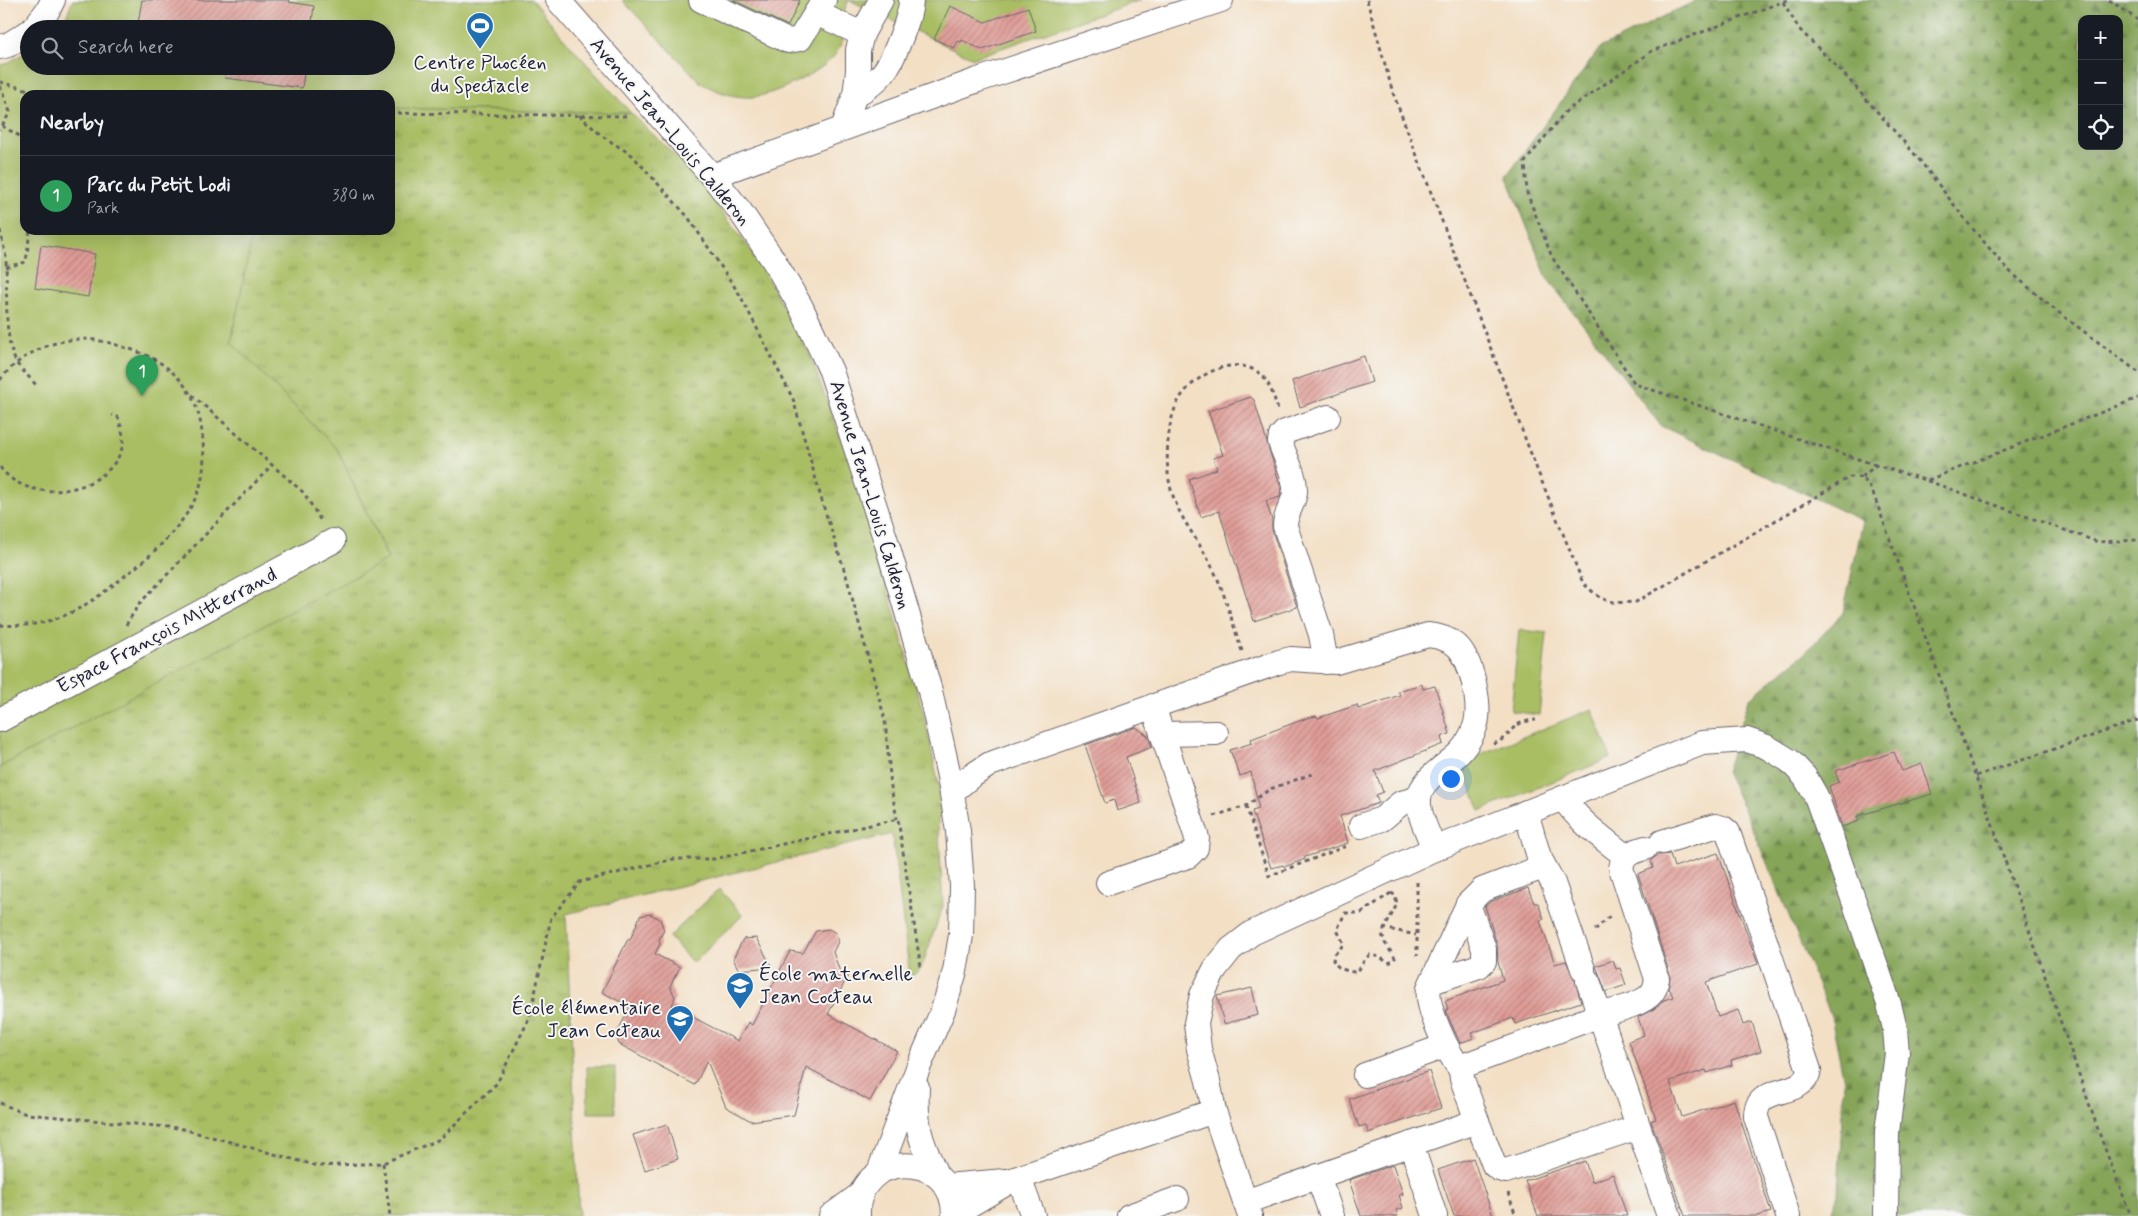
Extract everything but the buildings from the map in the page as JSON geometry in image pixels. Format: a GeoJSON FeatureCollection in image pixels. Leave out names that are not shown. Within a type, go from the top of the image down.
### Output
{"type":"FeatureCollection","features":[{"type":"Feature","properties":{"kind":"street"},"geometry":{"type":"LineString","coordinates":[[40,20],[53,0]]}},
{"type":"Feature","properties":{"kind":"street","name":"Avenue Jean-Louis Calderon"},"geometry":{"type":"LineString","coordinates":[[558,0],[712,176],[740,211],[774,261],[801,308],[831,371],[890,554],[930,691],[944,753],[958,831],[962,886],[961,935],[955,971],[943,1010],[918,1068],[879,1172],[868,1182],[860,1205],[831,1216]]}},
{"type":"Feature","properties":{"kind":"street"},"geometry":{"type":"LineString","coordinates":[[701,0],[788,42],[800,39],[820,7],[862,34]]}},
{"type":"Feature","properties":{"kind":"street"},"geometry":{"type":"LineString","coordinates":[[843,128],[855,95],[858,50],[862,34],[881,0]]}},
{"type":"Feature","properties":{"kind":"street"},"geometry":{"type":"LineString","coordinates":[[855,95],[873,84],[885,72],[905,26],[911,8],[911,0]]}},
{"type":"Feature","properties":{"kind":"street"},"geometry":{"type":"LineString","coordinates":[[712,176],[978,80],[1221,0]]}},
{"type":"Feature","properties":{"kind":"street"},"geometry":{"type":"LineString","coordinates":[[0,47],[8,45],[20,38]]}},
{"type":"Feature","properties":{"kind":"street"},"geometry":{"type":"LineString","coordinates":[[1326,662],[1321,635],[1285,526],[1285,518],[1295,493],[1294,484],[1280,442],[1281,436],[1285,432],[1328,417]]}},
{"type":"Feature","properties":{"kind":"street","name":"Espace François Mitterrand"},"geometry":{"type":"LineString","coordinates":[[0,720],[333,541]]}},
{"type":"Feature","properties":{"kind":"street"},"geometry":{"type":"LineString","coordinates":[[952,792],[990,764],[1249,672],[1291,659],[1326,662],[1345,660],[1428,635],[1442,636],[1457,646],[1467,660],[1478,708],[1475,727],[1461,751],[1428,781],[1419,798],[1426,853]]}},
{"type":"Feature","properties":{"kind":"street"},"geometry":{"type":"LineString","coordinates":[[1108,883],[1188,856],[1196,848],[1197,838],[1153,706]]}},
{"type":"Feature","properties":{"kind":"street"},"geometry":{"type":"LineString","coordinates":[[1162,734],[1216,733]]}},
{"type":"Feature","properties":{"kind":"street"},"geometry":{"type":"LineString","coordinates":[[1477,1121],[1318,1176],[1248,1209],[1214,1111],[1199,1049],[1196,1023],[1202,996],[1214,969],[1231,949],[1252,933],[1426,853],[1702,743],[1724,740],[1747,740],[1767,747],[1790,761],[1805,777],[1816,796],[1889,1004],[1895,1030],[1897,1053],[1887,1132],[1886,1216]]}},
{"type":"Feature","properties":{"kind":"street"},"geometry":{"type":"LineString","coordinates":[[944,753],[990,764]]}},
{"type":"Feature","properties":{"kind":"street"},"geometry":{"type":"LineString","coordinates":[[1361,826],[1382,819],[1401,803],[1419,798]]}},
{"type":"Feature","properties":{"kind":"street"},"geometry":{"type":"LineString","coordinates":[[1563,798],[1582,821],[1644,849]]}},
{"type":"Feature","properties":{"kind":"street"},"geometry":{"type":"LineString","coordinates":[[1526,812],[1544,867],[1553,883],[1600,1015],[1669,1216]]}},
{"type":"Feature","properties":{"kind":"street"},"geometry":{"type":"LineString","coordinates":[[1461,1070],[1468,1064],[1643,1000],[1651,995],[1656,988],[1657,980],[1621,868],[1622,860],[1644,849],[1715,826],[1723,828],[1728,832],[1809,1070],[1808,1079],[1802,1084],[1760,1100],[1756,1108],[1756,1117],[1789,1215]]}},
{"type":"Feature","properties":{"kind":"street"},"geometry":{"type":"LineString","coordinates":[[1544,867],[1482,890],[1468,904],[1428,992],[1445,1046],[1461,1070],[1462,1080],[1477,1121],[1494,1165],[1499,1169],[1506,1171],[1638,1127]]}},
{"type":"Feature","properties":{"kind":"street"},"geometry":{"type":"LineString","coordinates":[[1432,982],[1479,966],[1484,962],[1484,948],[1468,904]]}},
{"type":"Feature","properties":{"kind":"street"},"geometry":{"type":"LineString","coordinates":[[1365,1075],[1445,1046]]}},
{"type":"Feature","properties":{"kind":"street","name":"Avenue Jean-Louis Calderon"},"geometry":{"type":"LineString","coordinates":[[918,1068],[915,1114],[921,1142],[952,1200],[954,1215]]}},
{"type":"Feature","properties":{"kind":"street"},"geometry":{"type":"LineString","coordinates":[[954,1215],[1015,1179],[1214,1111]]}},
{"type":"Feature","properties":{"kind":"street"},"geometry":{"type":"LineString","coordinates":[[1411,1144],[1435,1216]]}},
{"type":"Feature","properties":{"kind":"street"},"geometry":{"type":"LineString","coordinates":[[879,1172],[893,1166],[907,1164],[922,1167],[941,1180],[1015,1179]]}},
{"type":"Feature","properties":{"kind":"street"},"geometry":{"type":"LineString","coordinates":[[1318,1176],[1332,1216]]}},
{"type":"Feature","properties":{"kind":"street"},"geometry":{"type":"LineString","coordinates":[[1015,1179],[1033,1216]]}},
{"type":"Feature","properties":{"kind":"street"},"geometry":{"type":"LineString","coordinates":[[1129,1216],[1177,1199]]}},
{"type":"Feature","properties":{"kind":"path"},"geometry":{"type":"LineString","coordinates":[[1367,0],[1393,93],[1538,472],[1584,583],[1596,595],[1613,604],[1636,602],[1850,477],[1862,476],[1876,465]]}},
{"type":"Feature","properties":{"kind":"path"},"geometry":{"type":"LineString","coordinates":[[1788,0],[1652,51],[1565,112],[1525,162],[1527,193],[1552,257],[1635,384],[1928,481],[2098,542],[2138,540]]}},
{"type":"Feature","properties":{"kind":"path"},"geometry":{"type":"LineString","coordinates":[[2109,0],[2138,20]]}},
{"type":"Feature","properties":{"kind":"path"},"geometry":{"type":"LineString","coordinates":[[1783,2],[1800,29],[1843,73],[1918,158],[1968,223],[2007,269],[2054,309],[2138,372]]}},
{"type":"Feature","properties":{"kind":"path"},"geometry":{"type":"LineString","coordinates":[[0,82],[29,90]]}},
{"type":"Feature","properties":{"kind":"path"},"geometry":{"type":"LineString","coordinates":[[0,86],[10,112],[0,130]]}},
{"type":"Feature","properties":{"kind":"path"},"geometry":{"type":"LineString","coordinates":[[395,113],[660,117]]}},
{"type":"Feature","properties":{"kind":"path"},"geometry":{"type":"LineString","coordinates":[[579,116],[602,136],[632,155],[688,217],[740,295],[793,399],[824,508],[846,575],[885,720],[891,787],[921,969]]}},
{"type":"Feature","properties":{"kind":"path"},"geometry":{"type":"LineString","coordinates":[[2,126],[20,137]]}},
{"type":"Feature","properties":{"kind":"path"},"geometry":{"type":"LineString","coordinates":[[0,230],[6,267],[7,323],[10,346],[16,363],[37,386]]}},
{"type":"Feature","properties":{"kind":"path"},"geometry":{"type":"LineString","coordinates":[[6,267],[26,262],[29,235]]}},
{"type":"Feature","properties":{"kind":"path"},"geometry":{"type":"LineString","coordinates":[[0,380],[16,363],[47,345],[72,340],[100,340],[145,354],[173,372],[192,395],[304,493],[333,541]]}},
{"type":"Feature","properties":{"kind":"path"},"geometry":{"type":"LineString","coordinates":[[1249,672],[1211,565],[1179,513],[1171,494],[1168,472],[1172,419],[1180,399],[1192,384],[1206,373],[1221,368],[1248,367],[1260,374],[1268,384],[1285,432]]}},
{"type":"Feature","properties":{"kind":"path"},"geometry":{"type":"LineString","coordinates":[[0,625],[23,627],[64,617],[96,600],[148,559],[185,516],[201,483],[204,453],[201,423],[192,395]]}},
{"type":"Feature","properties":{"kind":"path"},"geometry":{"type":"LineString","coordinates":[[1928,481],[2138,398]]}},
{"type":"Feature","properties":{"kind":"path"},"geometry":{"type":"LineString","coordinates":[[0,467],[24,487],[48,492],[63,491],[101,476],[115,463],[122,447],[123,434],[118,418],[112,415]]}},
{"type":"Feature","properties":{"kind":"path"},"geometry":{"type":"LineString","coordinates":[[132,649],[126,637],[125,626],[131,613],[272,465]]}},
{"type":"Feature","properties":{"kind":"path"},"geometry":{"type":"LineString","coordinates":[[1862,476],[1872,490],[1976,777],[2102,1141],[2131,1216]]}},
{"type":"Feature","properties":{"kind":"path"},"geometry":{"type":"LineString","coordinates":[[1466,743],[1476,748],[1486,747],[1497,743],[1517,723],[1536,720]]}},
{"type":"Feature","properties":{"kind":"path"},"geometry":{"type":"LineString","coordinates":[[1976,777],[2138,720]]}},
{"type":"Feature","properties":{"kind":"path"},"geometry":{"type":"LineString","coordinates":[[1192,823],[1246,806],[1270,789],[1312,774]]}},
{"type":"Feature","properties":{"kind":"path"},"geometry":{"type":"LineString","coordinates":[[1246,806],[1269,876],[1347,848],[1352,843],[1356,830],[1361,826]]}},
{"type":"Feature","properties":{"kind":"path"},"geometry":{"type":"LineString","coordinates":[[0,1103],[26,1114],[179,1128],[318,1166],[383,1163],[440,1139],[497,1083],[530,1017],[551,918],[580,882],[674,859],[714,859],[897,819]]}},
{"type":"Feature","properties":{"kind":"path"},"geometry":{"type":"LineString","coordinates":[[1426,853],[1416,935],[1418,958],[1422,973],[1432,982]]}},
{"type":"Feature","properties":{"kind":"path"},"geometry":{"type":"LineString","coordinates":[[1391,893],[1395,895],[1397,904],[1383,928],[1383,939],[1393,954],[1394,961],[1388,963],[1374,954],[1366,957],[1358,971],[1354,972],[1335,965],[1334,955],[1344,944],[1337,930],[1345,913],[1361,913],[1391,893]]}},
{"type":"Feature","properties":{"kind":"path"},"geometry":{"type":"LineString","coordinates":[[1582,966],[1630,898]]}},
{"type":"Feature","properties":{"kind":"path"},"geometry":{"type":"LineString","coordinates":[[1383,928],[1416,935]]}},
{"type":"Feature","properties":{"kind":"path"},"geometry":{"type":"LineString","coordinates":[[383,1163],[390,1216]]}},
{"type":"Feature","properties":{"kind":"green space"},"geometry":{"type":"Polygon","coordinates":[[[73,0],[532,0],[631,113],[395,108],[395,90],[20,90],[20,235],[252,235],[231,342],[337,449],[388,559],[0,767],[0,65],[6,64],[20,55],[20,75],[395,75],[395,20],[65,20],[73,0]]]}},
{"type":"Feature","properties":{"kind":"green space"},"geometry":{"type":"Polygon","coordinates":[[[622,0],[849,0],[842,16],[850,19],[842,43],[829,62],[797,82],[773,92],[753,97],[739,96],[719,92],[701,83],[622,0]]]}},
{"type":"Feature","properties":{"kind":"green space"},"geometry":{"type":"Polygon","coordinates":[[[849,0],[1141,0],[973,58],[849,0]]]}},
{"type":"Feature","properties":{"kind":"green space"},"geometry":{"type":"Polygon","coordinates":[[[1697,0],[2138,0],[2138,1216],[1830,1216],[1838,1194],[1844,1081],[1831,1016],[1749,820],[1726,772],[1749,699],[1805,653],[1843,613],[1863,521],[1661,426],[1547,278],[1507,176],[1600,48],[1697,0]]]}},
{"type":"Feature","properties":{"kind":"green space"},"geometry":{"type":"Polygon","coordinates":[[[395,108],[631,113],[692,172],[755,256],[809,353],[854,474],[925,718],[945,817],[938,818],[943,906],[921,969],[910,977],[892,834],[566,914],[579,1216],[0,1216],[0,767],[388,558],[337,449],[231,342],[252,235],[395,235],[395,108]]]}},
{"type":"Feature","properties":{"kind":"green space"},"geometry":{"type":"Polygon","coordinates":[[[1519,630],[1547,633],[1539,715],[1511,711],[1519,630]]]}},
{"type":"Feature","properties":{"kind":"green space"},"geometry":{"type":"Polygon","coordinates":[[[1592,709],[1611,758],[1480,811],[1461,762],[1592,709]]]}},
{"type":"Feature","properties":{"kind":"green space"},"geometry":{"type":"Polygon","coordinates":[[[719,889],[743,915],[693,963],[669,937],[719,889]]]}},
{"type":"Feature","properties":{"kind":"green space"},"geometry":{"type":"Polygon","coordinates":[[[587,1067],[615,1067],[615,1113],[588,1113],[587,1067]]]}},
{"type":"Feature","properties":{"kind":"place","name":"Centre Phocéen du Spectacle"},"geometry":{"type":"Point","coordinates":[480,50]}},
{"type":"Feature","properties":{"kind":"place","name":"Parc du Petit Lodi"},"geometry":{"type":"Point","coordinates":[142,396]}},
{"type":"Feature","properties":{"kind":"place","name":"École maternelle Jean Cocteau"},"geometry":{"type":"Point","coordinates":[740,1010]}},
{"type":"Feature","properties":{"kind":"place","name":"École élémentaire Jean Cocteau"},"geometry":{"type":"Point","coordinates":[680,1043]}}]}
